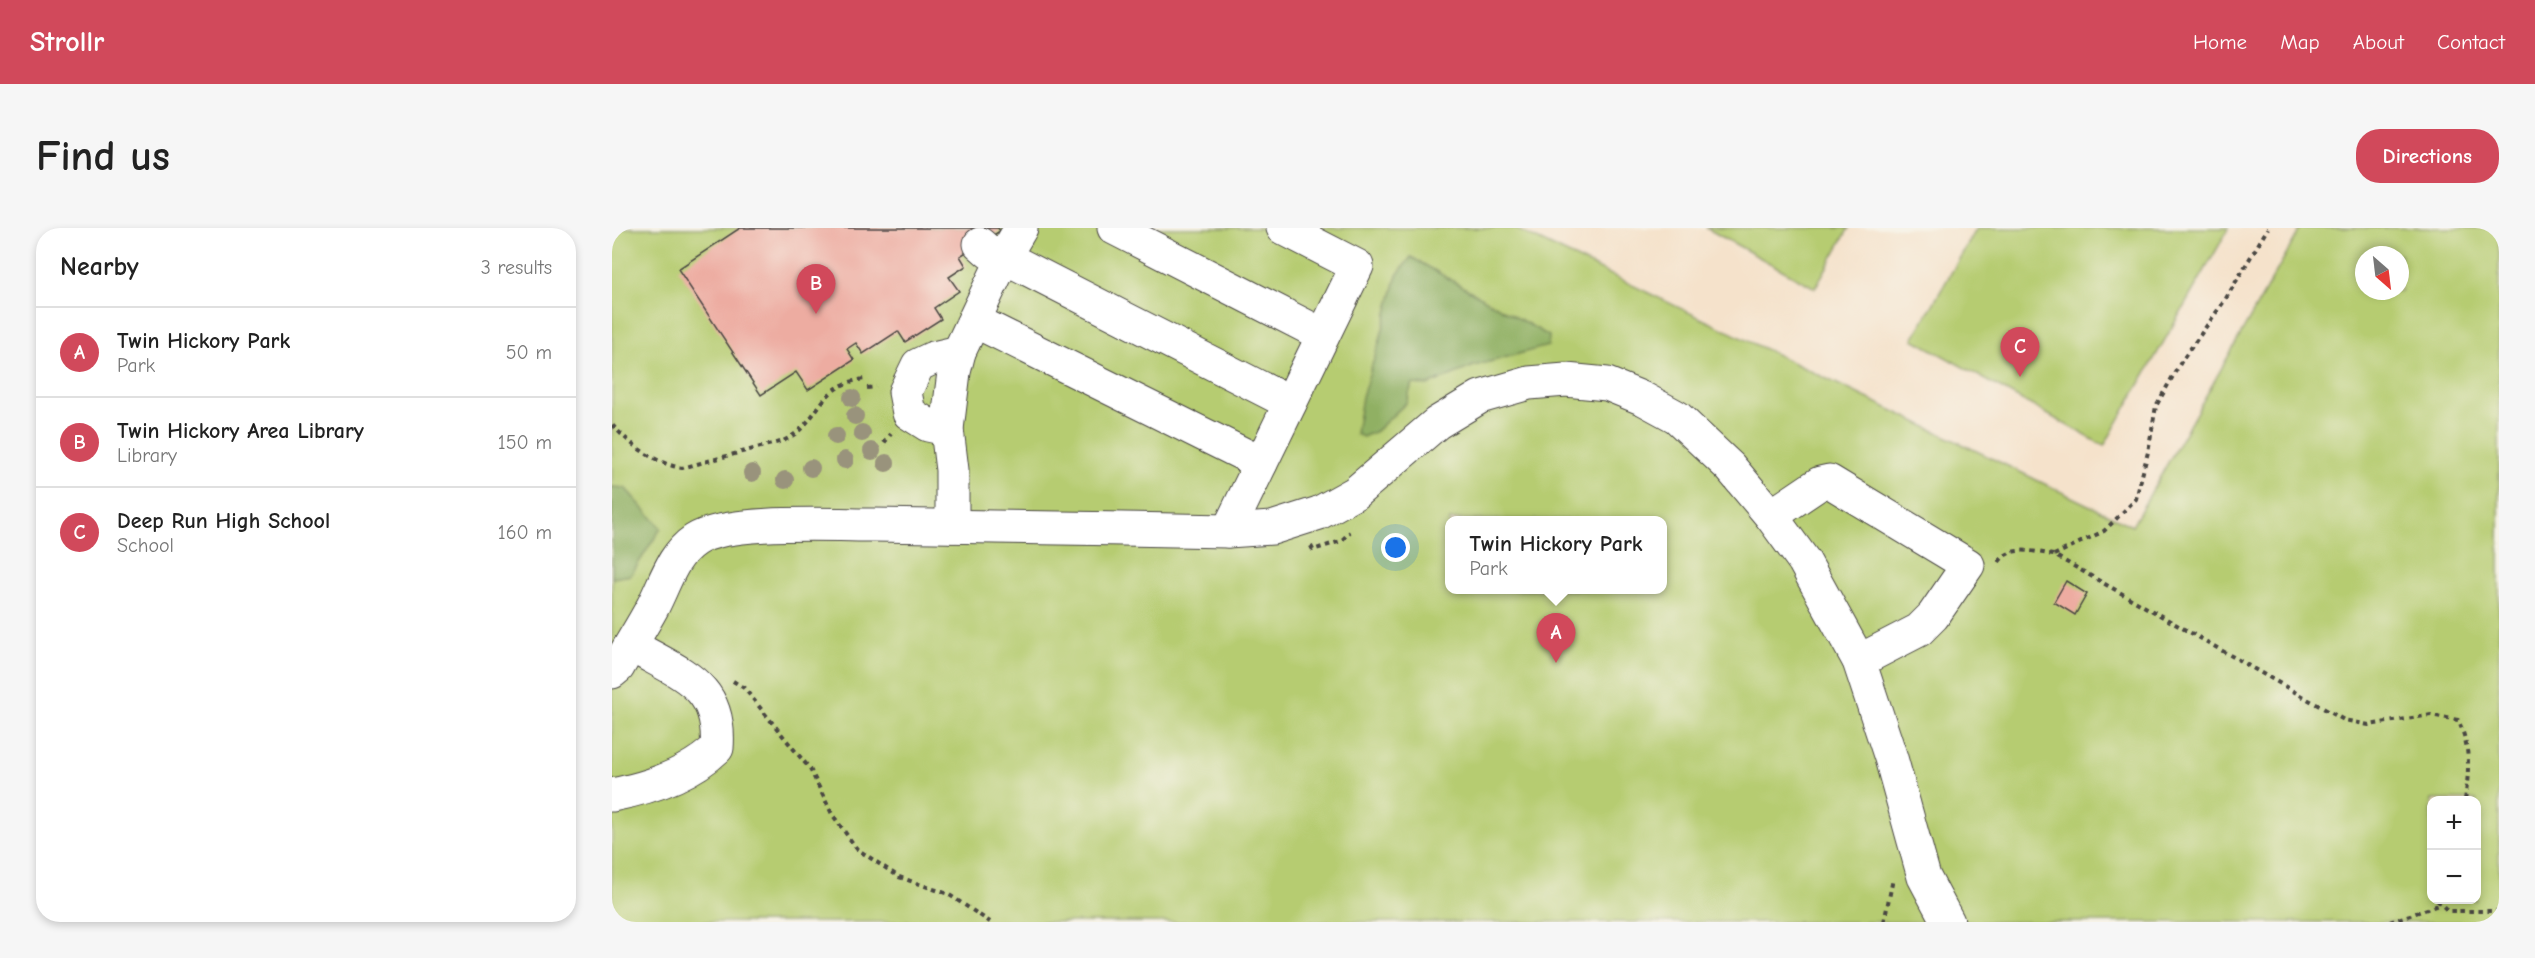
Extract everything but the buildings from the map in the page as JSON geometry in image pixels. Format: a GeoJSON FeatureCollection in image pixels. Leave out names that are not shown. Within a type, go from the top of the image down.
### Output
{"type":"FeatureCollection","features":[{"type":"Feature","properties":{"kind":"lane"},"geometry":{"type":"LineString","coordinates":[[952,526],[952,470],[947,429],[954,372],[959,352],[975,321],[992,251],[1021,228]]}},
{"type":"Feature","properties":{"kind":"lane"},"geometry":{"type":"LineString","coordinates":[[1114,228],[1323,335]]}},
{"type":"Feature","properties":{"kind":"lane"},"geometry":{"type":"LineString","coordinates":[[1228,531],[1357,266],[1283,228]]}},
{"type":"Feature","properties":{"kind":"lane"},"geometry":{"type":"LineString","coordinates":[[992,251],[1290,403]]}},
{"type":"Feature","properties":{"kind":"lane"},"geometry":{"type":"LineString","coordinates":[[975,321],[1261,463]]}},
{"type":"Feature","properties":{"kind":"lane"},"geometry":{"type":"LineString","coordinates":[[947,429],[928,425],[909,413],[905,392],[918,365],[933,358],[959,352]]}},
{"type":"Feature","properties":{"kind":"lane"},"geometry":{"type":"LineString","coordinates":[[612,672],[618,667],[631,645],[673,562],[683,548],[697,538],[714,531],[732,527],[819,525],[1228,531],[1272,528],[1319,513],[1356,493],[1437,423],[1480,398],[1528,383],[1566,380],[1606,384],[1644,399],[1677,417],[1730,467],[1771,516],[1804,561],[1859,661],[1891,758],[1924,877],[1948,922]]}},
{"type":"Feature","properties":{"kind":"lane"},"geometry":{"type":"LineString","coordinates":[[1771,516],[1820,483],[1829,481],[1968,565],[1933,616],[1919,630],[1859,661]]}},
{"type":"Feature","properties":{"kind":"lane"},"geometry":{"type":"LineString","coordinates":[[612,795],[676,775],[704,760],[717,748],[719,727],[712,704],[701,687],[631,645]]}},
{"type":"Feature","properties":{"kind":"path"},"geometry":{"type":"LineString","coordinates":[[2054,555],[2104,531],[2136,499],[2148,452],[2156,406],[2181,362],[2225,300],[2268,228]]}},
{"type":"Feature","properties":{"kind":"path"},"geometry":{"type":"LineString","coordinates":[[612,425],[644,452],[670,466],[682,468],[793,437],[802,430],[832,390],[854,380],[867,379]]}},
{"type":"Feature","properties":{"kind":"path"},"geometry":{"type":"LineString","coordinates":[[1310,543],[1313,550],[1341,541],[1358,525]]}},
{"type":"Feature","properties":{"kind":"path"},"geometry":{"type":"LineString","coordinates":[[2004,555],[2019,550],[2054,555],[2344,720],[2369,725],[2431,715],[2458,720],[2467,737],[2468,773],[2466,796]]}},
{"type":"Feature","properties":{"kind":"path"},"geometry":{"type":"LineString","coordinates":[[726,682],[733,681],[744,688],[810,769],[832,814],[857,849],[899,877],[948,894],[990,922]]}},
{"type":"Feature","properties":{"kind":"path"},"geometry":{"type":"LineString","coordinates":[[1884,922],[1894,870]]}},
{"type":"Feature","properties":{"kind":"path"},"geometry":{"type":"LineString","coordinates":[[2390,922],[2441,904],[2448,912],[2499,910]]}},
{"type":"Feature","properties":{"kind":"green space"},"geometry":{"type":"Polygon","coordinates":[[[612,228],[1514,228],[2132,526],[2301,228],[2499,228],[2499,922],[612,922],[612,228]]]}},
{"type":"Feature","properties":{"kind":"green space"},"geometry":{"type":"Polygon","coordinates":[[[1706,228],[1849,228],[1815,288],[1706,228]]]}},
{"type":"Feature","properties":{"kind":"green space"},"geometry":{"type":"Polygon","coordinates":[[[1977,228],[2229,228],[2104,446],[1913,339],[1977,228]]]}},
{"type":"Feature","properties":{"kind":"green space"},"geometry":{"type":"Polygon","coordinates":[[[1411,257],[1549,336],[1548,346],[1474,366],[1428,385],[1412,384],[1406,403],[1376,431],[1363,437],[1356,434],[1362,397],[1397,275],[1411,257]]]}},
{"type":"Feature","properties":{"kind":"green space"},"geometry":{"type":"Polygon","coordinates":[[[612,487],[625,488],[661,528],[631,575],[612,578],[612,487]]]}},
{"type":"Feature","properties":{"kind":"place","name":"Twin Hickory Area Library"},"geometry":{"type":"Point","coordinates":[816,314]}},
{"type":"Feature","properties":{"kind":"place","name":"Deep Run High School"},"geometry":{"type":"Point","coordinates":[2020,377]}},
{"type":"Feature","properties":{"kind":"place","name":"Twin Hickory Park"},"geometry":{"type":"Point","coordinates":[1556,663]}}]}
